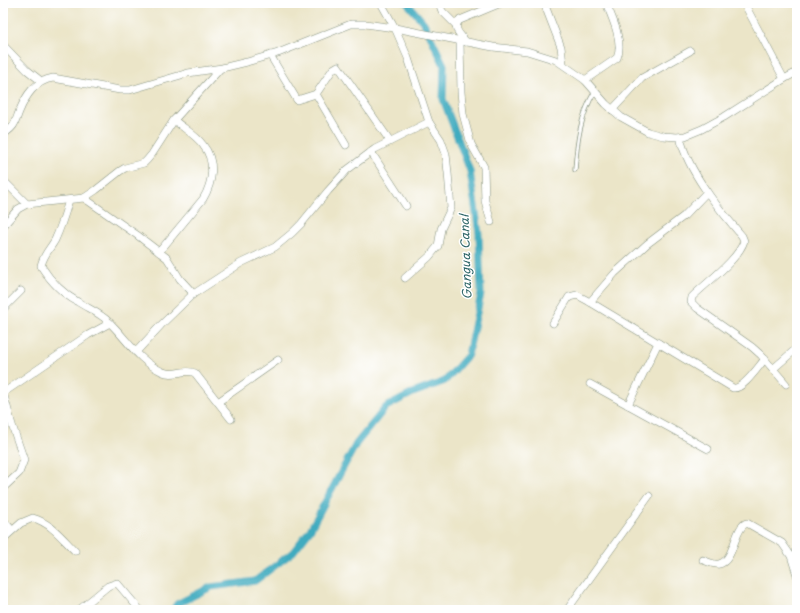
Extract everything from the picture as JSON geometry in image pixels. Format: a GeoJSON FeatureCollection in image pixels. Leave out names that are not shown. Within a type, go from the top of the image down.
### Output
{"type":"FeatureCollection","features":[{"type":"Feature","properties":{"kind":"street"},"geometry":{"type":"LineString","coordinates":[[381,3],[395,28],[408,58],[428,122],[441,140],[446,154],[451,208],[441,229],[438,246],[429,257],[405,278]]}},
{"type":"Feature","properties":{"kind":"street"},"geometry":{"type":"LineString","coordinates":[[439,3],[442,11],[456,25],[460,41],[462,110],[472,144],[485,171],[485,201],[491,222]]}},
{"type":"Feature","properties":{"kind":"street"},"geometry":{"type":"LineString","coordinates":[[456,25],[460,20],[501,3]]}},
{"type":"Feature","properties":{"kind":"street"},"geometry":{"type":"LineString","coordinates":[[544,3],[561,47],[563,64]]}},
{"type":"Feature","properties":{"kind":"street"},"geometry":{"type":"LineString","coordinates":[[585,80],[617,58],[620,52],[618,38],[606,3]]}},
{"type":"Feature","properties":{"kind":"street"},"geometry":{"type":"LineString","coordinates":[[744,3],[784,79]]}},
{"type":"Feature","properties":{"kind":"street"},"geometry":{"type":"LineString","coordinates":[[3,135],[13,126],[24,101],[31,90],[41,81],[53,78],[106,88],[130,90],[188,73],[220,69],[270,55],[351,24],[365,24],[395,28],[493,47],[527,51],[556,60],[585,80],[612,110],[633,125],[648,132],[663,136],[685,136],[702,129],[797,72]]}},
{"type":"Feature","properties":{"kind":"street"},"geometry":{"type":"LineString","coordinates":[[3,45],[27,70],[41,81]]}},
{"type":"Feature","properties":{"kind":"street"},"geometry":{"type":"LineString","coordinates":[[612,110],[642,78],[690,51]]}},
{"type":"Feature","properties":{"kind":"street"},"geometry":{"type":"LineString","coordinates":[[270,55],[297,100],[316,94],[334,69],[338,66],[390,141]]}},
{"type":"Feature","properties":{"kind":"street"},"geometry":{"type":"LineString","coordinates":[[3,226],[18,209],[27,204],[84,198],[120,171],[130,166],[144,163],[152,154],[174,120],[220,69]]}},
{"type":"Feature","properties":{"kind":"street"},"geometry":{"type":"LineString","coordinates":[[316,94],[346,145]]}},
{"type":"Feature","properties":{"kind":"street"},"geometry":{"type":"LineString","coordinates":[[159,252],[203,198],[208,190],[212,174],[210,161],[203,144],[174,120]]}},
{"type":"Feature","properties":{"kind":"street"},"geometry":{"type":"LineString","coordinates":[[136,352],[161,325],[192,296],[240,263],[275,247],[301,224],[347,170],[371,152],[428,122]]}},
{"type":"Feature","properties":{"kind":"street"},"geometry":{"type":"LineString","coordinates":[[680,136],[684,152],[707,192],[742,236],[744,241],[740,249],[719,273],[692,297],[691,302],[697,308],[752,347],[786,384]]}},
{"type":"Feature","properties":{"kind":"street"},"geometry":{"type":"LineString","coordinates":[[371,152],[406,206]]}},
{"type":"Feature","properties":{"kind":"street"},"geometry":{"type":"LineString","coordinates":[[3,180],[27,204]]}},
{"type":"Feature","properties":{"kind":"street"},"geometry":{"type":"LineString","coordinates":[[590,302],[615,273],[647,244],[684,216],[707,192]]}},
{"type":"Feature","properties":{"kind":"street"},"geometry":{"type":"LineString","coordinates":[[84,198],[167,258],[180,279],[191,291],[192,296]]}},
{"type":"Feature","properties":{"kind":"street"},"geometry":{"type":"LineString","coordinates":[[69,200],[61,225],[54,241],[42,259],[41,266],[68,296],[97,313],[110,323],[136,352],[155,368],[168,374],[189,371],[195,373],[231,418]]}},
{"type":"Feature","properties":{"kind":"street"},"geometry":{"type":"LineString","coordinates":[[3,309],[21,291]]}},
{"type":"Feature","properties":{"kind":"street"},"geometry":{"type":"LineString","coordinates":[[553,323],[571,296],[577,295],[736,389],[742,385],[765,360]]}},
{"type":"Feature","properties":{"kind":"street"},"geometry":{"type":"LineString","coordinates":[[3,488],[19,473],[24,460],[3,393],[88,335],[110,323]]}},
{"type":"Feature","properties":{"kind":"street"},"geometry":{"type":"LineString","coordinates":[[628,405],[658,343]]}},
{"type":"Feature","properties":{"kind":"street"},"geometry":{"type":"LineString","coordinates":[[773,369],[797,348]]}},
{"type":"Feature","properties":{"kind":"street"},"geometry":{"type":"LineString","coordinates":[[218,402],[278,360]]}},
{"type":"Feature","properties":{"kind":"street"},"geometry":{"type":"LineString","coordinates":[[590,384],[708,449]]}},
{"type":"Feature","properties":{"kind":"street"},"geometry":{"type":"LineString","coordinates":[[567,610],[649,496]]}},
{"type":"Feature","properties":{"kind":"street"},"geometry":{"type":"LineString","coordinates":[[3,539],[12,530],[28,519],[32,518],[51,527],[75,551]]}},
{"type":"Feature","properties":{"kind":"street"},"geometry":{"type":"LineString","coordinates":[[3,520],[12,530]]}},
{"type":"Feature","properties":{"kind":"street"},"geometry":{"type":"LineString","coordinates":[[703,560],[717,565],[723,563],[730,555],[742,526],[744,523],[747,523],[782,543],[790,556],[797,575]]}},
{"type":"Feature","properties":{"kind":"street"},"geometry":{"type":"LineString","coordinates":[[79,610],[108,586],[117,583],[140,610]]}},
{"type":"Feature","properties":{"kind":"lane"},"geometry":{"type":"LineString","coordinates":[[575,170],[579,129],[585,110],[595,90]]}},
{"type":"Feature","properties":{"kind":"waterway","name":"Gangua Canal"},"geometry":{"type":"LineString","coordinates":[[173,610],[177,604],[211,587],[255,581],[293,552],[310,530],[356,444],[386,407],[413,393],[445,381],[468,355],[481,294],[479,234],[470,171],[443,99],[444,65],[424,23],[407,3]]}}]}
